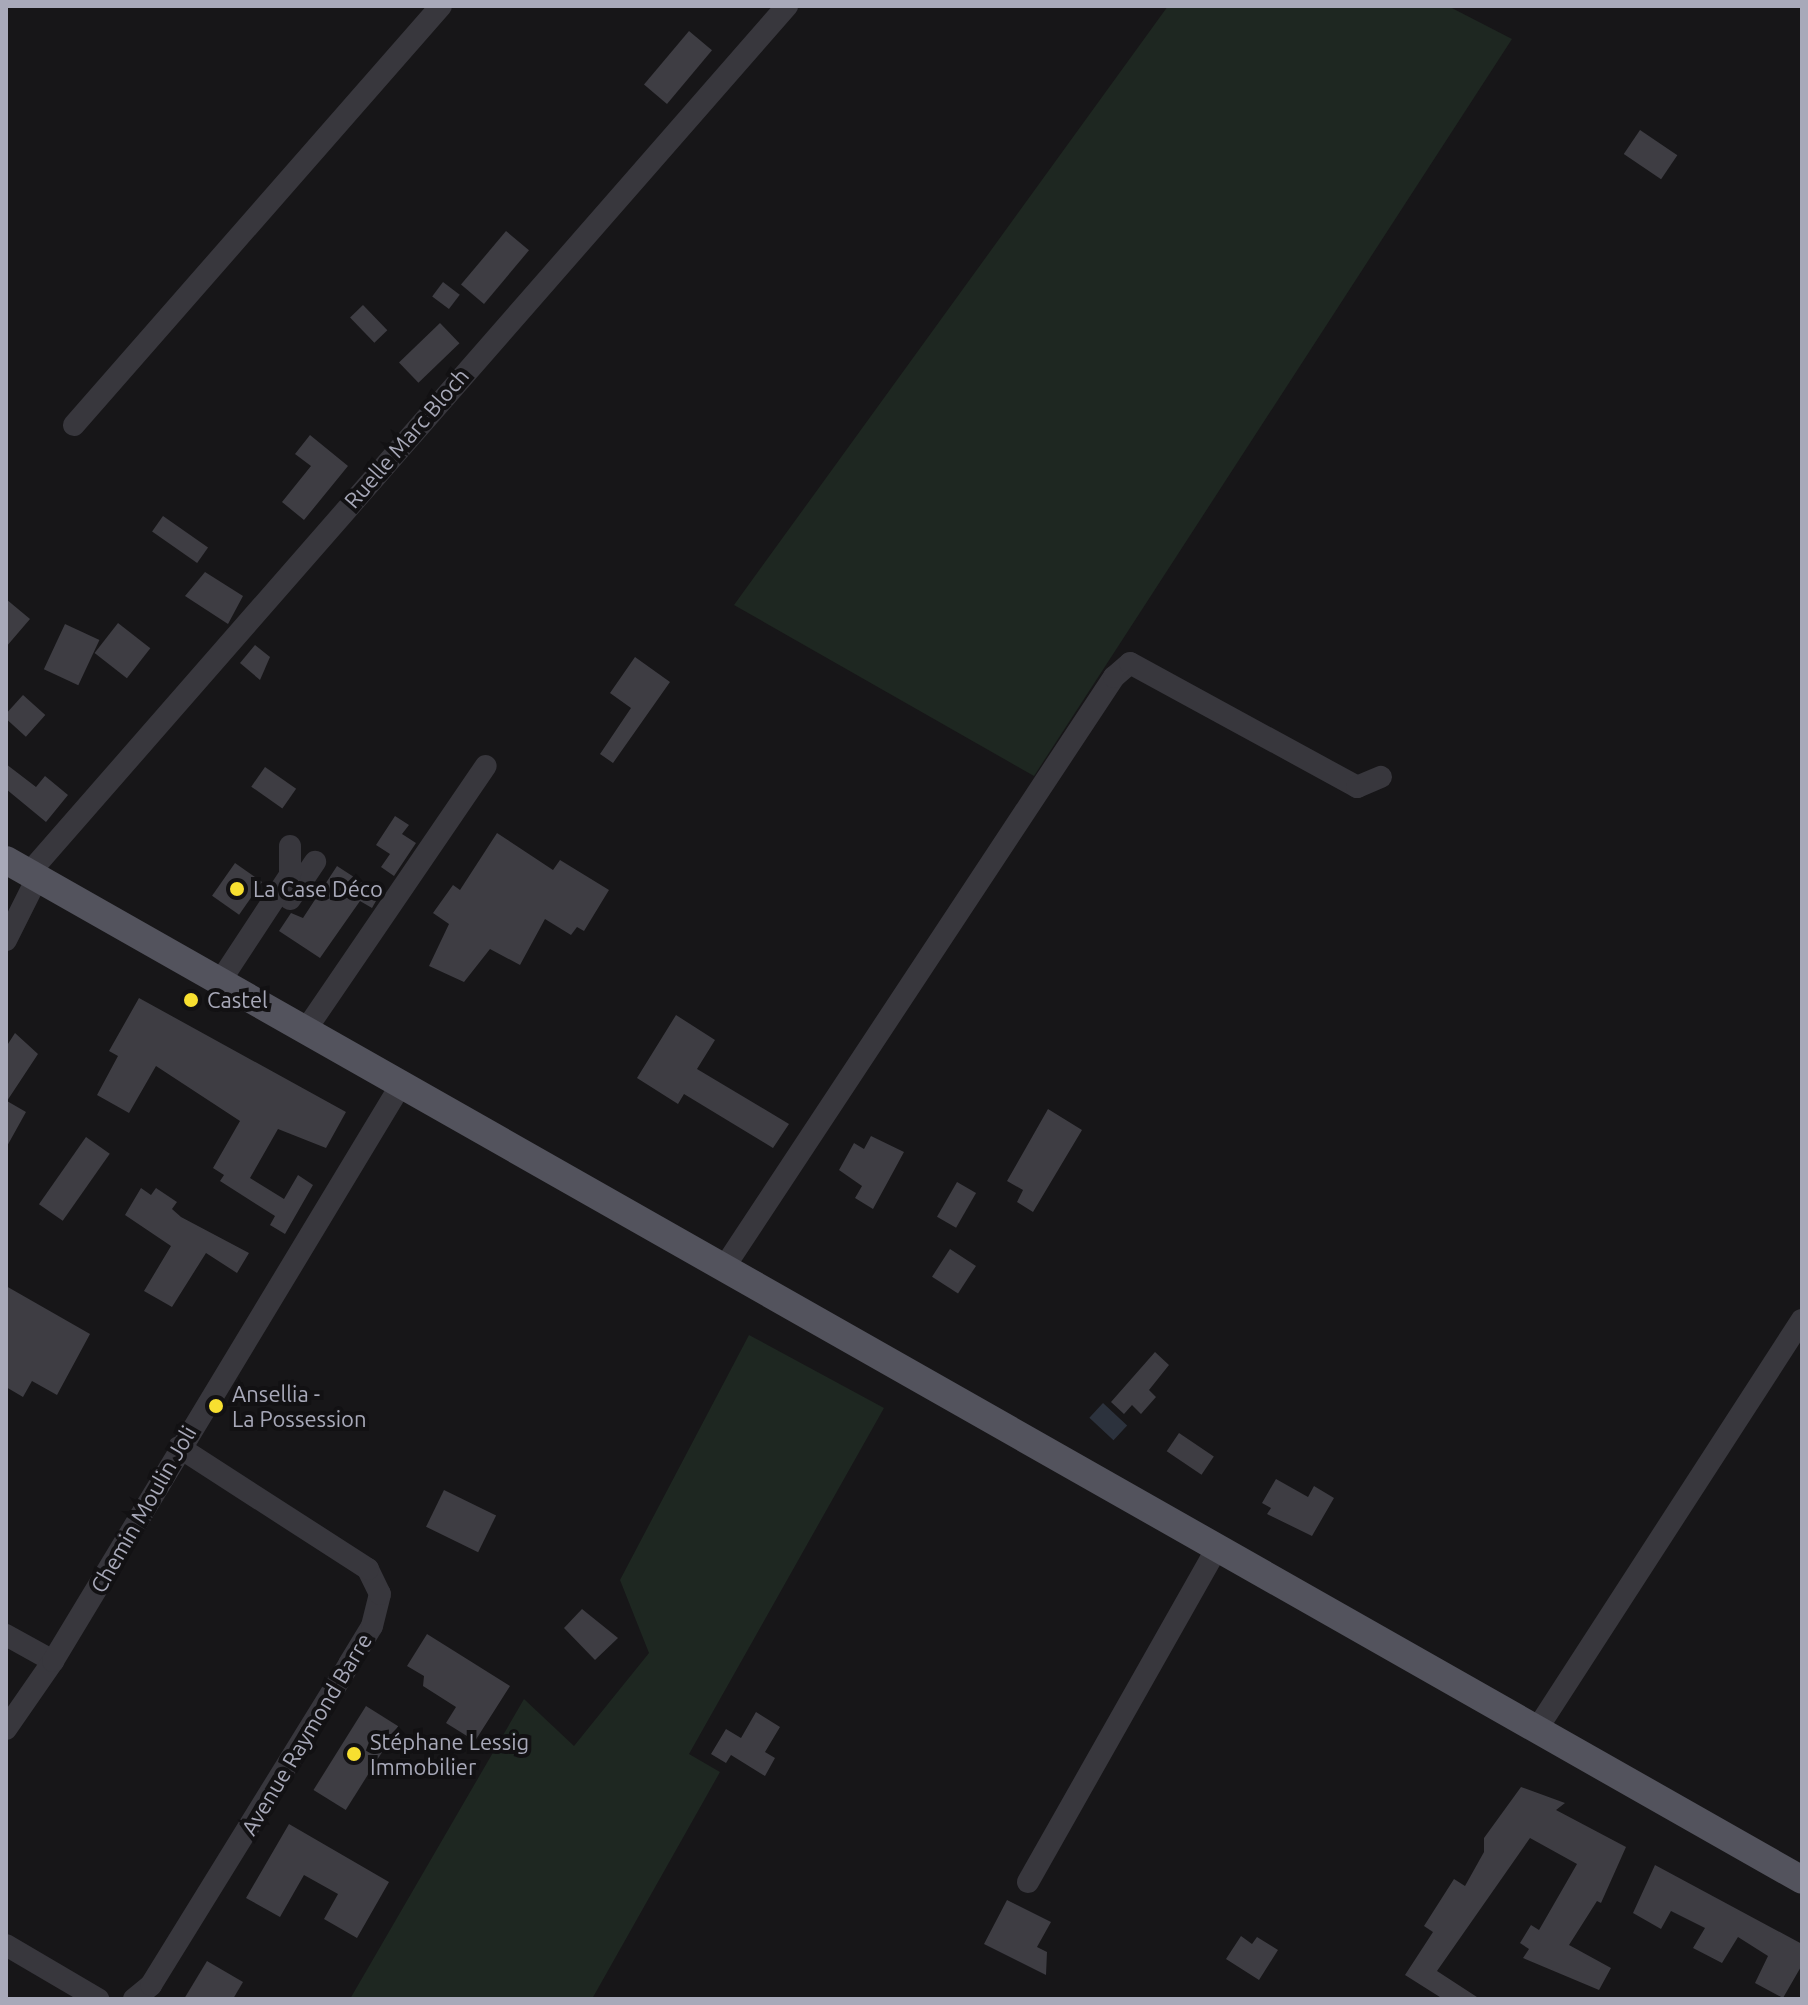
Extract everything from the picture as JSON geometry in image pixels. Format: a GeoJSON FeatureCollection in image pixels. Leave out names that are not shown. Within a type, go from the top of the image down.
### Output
{"type":"FeatureCollection","features":[{"type":"Feature","properties":{"kind":"main road"},"geometry":{"type":"LineString","coordinates":[[24,870],[1802,1880]]}},
{"type":"Feature","properties":{"kind":"street"},"geometry":{"type":"LineString","coordinates":[[74,425],[441,6]]}},
{"type":"Feature","properties":{"kind":"street","name":"Ruelle Marc Bloch"},"geometry":{"type":"LineString","coordinates":[[6,940],[24,870],[787,6]]}},
{"type":"Feature","properties":{"kind":"street"},"geometry":{"type":"LineString","coordinates":[[725,1266],[1114,677],[1130,663],[1357,787],[1381,777]]}},
{"type":"Feature","properties":{"kind":"street"},"geometry":{"type":"LineString","coordinates":[[307,1028],[486,766]]}},
{"type":"Feature","properties":{"kind":"street"},"geometry":{"type":"LineString","coordinates":[[227,984],[290,875],[290,846]]}},
{"type":"Feature","properties":{"kind":"street"},"geometry":{"type":"LineString","coordinates":[[227,984],[315,862]]}},
{"type":"Feature","properties":{"kind":"street","name":"Chemin Moulin Joli"},"geometry":{"type":"LineString","coordinates":[[6,1729],[53,1661],[179,1447],[402,1083]]}},
{"type":"Feature","properties":{"kind":"street"},"geometry":{"type":"LineString","coordinates":[[1537,1729],[1802,1320]]}},
{"type":"Feature","properties":{"kind":"street","name":"Avenue Raymond Barre"},"geometry":{"type":"LineString","coordinates":[[134,1999],[151,1985],[349,1664],[372,1626],[380,1594],[368,1569],[179,1447]]}},
{"type":"Feature","properties":{"kind":"street"},"geometry":{"type":"LineString","coordinates":[[1028,1882],[1218,1546]]}},
{"type":"Feature","properties":{"kind":"street"},"geometry":{"type":"LineString","coordinates":[[6,1635],[53,1661]]}},
{"type":"Feature","properties":{"kind":"street"},"geometry":{"type":"LineString","coordinates":[[6,1945],[98,1999]]}},
{"type":"Feature","properties":{"kind":"shaded area"},"geometry":{"type":"Polygon","coordinates":[[[1168,6],[1448,6],[1512,39],[1034,776],[734,605],[1168,6]]]}},
{"type":"Feature","properties":{"kind":"shaded area"},"geometry":{"type":"Polygon","coordinates":[[[749,1335],[884,1408],[689,1754],[720,1772],[592,1999],[350,1999],[524,1699],[574,1746],[649,1653],[620,1580],[749,1335]]]}},
{"type":"Feature","properties":{"kind":"shaded area"},"geometry":{"type":"Polygon","coordinates":[[[1103,1403],[1127,1426],[1113,1440],[1089,1418],[1103,1403]]]}},
{"type":"Feature","properties":{"kind":"building"},"geometry":{"type":"Polygon","coordinates":[[[689,31],[712,50],[667,104],[644,85],[689,31]]]}},
{"type":"Feature","properties":{"kind":"building"},"geometry":{"type":"Polygon","coordinates":[[[1640,130],[1677,155],[1661,179],[1624,154],[1640,130]]]}},
{"type":"Feature","properties":{"kind":"building"},"geometry":{"type":"Polygon","coordinates":[[[506,231],[529,250],[484,304],[461,285],[506,231]]]}},
{"type":"Feature","properties":{"kind":"building"},"geometry":{"type":"Polygon","coordinates":[[[443,282],[460,295],[449,309],[432,296],[443,282]]]}},
{"type":"Feature","properties":{"kind":"building"},"geometry":{"type":"Polygon","coordinates":[[[363,305],[387,330],[374,343],[350,318],[363,305]]]}},
{"type":"Feature","properties":{"kind":"building"},"geometry":{"type":"Polygon","coordinates":[[[440,323],[459,343],[418,383],[399,363],[440,323]]]}},
{"type":"Feature","properties":{"kind":"building"},"geometry":{"type":"Polygon","coordinates":[[[310,435],[348,466],[304,520],[282,502],[311,466],[295,454],[310,435]]]}},
{"type":"Feature","properties":{"kind":"building"},"geometry":{"type":"Polygon","coordinates":[[[163,516],[208,548],[197,563],[152,532],[163,516]]]}},
{"type":"Feature","properties":{"kind":"building"},"geometry":{"type":"Polygon","coordinates":[[[205,572],[243,596],[228,624],[185,596],[205,572]]]}},
{"type":"Feature","properties":{"kind":"building"},"geometry":{"type":"Polygon","coordinates":[[[6,599],[30,619],[6,647],[6,599]]]}},
{"type":"Feature","properties":{"kind":"building"},"geometry":{"type":"Polygon","coordinates":[[[118,623],[150,648],[127,678],[95,653],[118,623]]]}},
{"type":"Feature","properties":{"kind":"building"},"geometry":{"type":"Polygon","coordinates":[[[65,624],[99,640],[78,685],[44,669],[65,624]]]}},
{"type":"Feature","properties":{"kind":"building"},"geometry":{"type":"Polygon","coordinates":[[[255,645],[270,657],[260,680],[240,663],[255,645]]]}},
{"type":"Feature","properties":{"kind":"building"},"geometry":{"type":"Polygon","coordinates":[[[635,657],[670,682],[613,763],[600,754],[631,708],[610,693],[635,657]]]}},
{"type":"Feature","properties":{"kind":"building"},"geometry":{"type":"Polygon","coordinates":[[[23,695],[45,715],[26,737],[6,719],[6,714],[23,695]]]}},
{"type":"Feature","properties":{"kind":"building"},"geometry":{"type":"Polygon","coordinates":[[[6,764],[36,787],[45,776],[68,795],[46,822],[6,789],[6,764]]]}},
{"type":"Feature","properties":{"kind":"building"},"geometry":{"type":"Polygon","coordinates":[[[265,767],[296,789],[282,808],[251,787],[265,767]]]}},
{"type":"Feature","properties":{"kind":"building"},"geometry":{"type":"Polygon","coordinates":[[[395,816],[409,825],[402,834],[416,843],[394,876],[381,867],[390,854],[376,845],[395,816]]]}},
{"type":"Feature","properties":{"kind":"building"},"geometry":{"type":"Polygon","coordinates":[[[497,833],[553,870],[560,860],[609,890],[584,931],[577,927],[571,935],[545,919],[520,965],[490,949],[464,982],[429,966],[449,924],[433,913],[453,885],[460,890],[497,833]]]}},
{"type":"Feature","properties":{"kind":"building","name":"La Case Déco"},"geometry":{"type":"Polygon","coordinates":[[[235,863],[262,882],[239,915],[212,896],[235,863]]]}},
{"type":"Feature","properties":{"kind":"building"},"geometry":{"type":"Polygon","coordinates":[[[337,866],[380,894],[372,908],[360,901],[320,958],[279,931],[291,913],[303,918],[337,866]]]}},
{"type":"Feature","properties":{"kind":"building"},"geometry":{"type":"Polygon","coordinates":[[[139,998],[346,1112],[326,1148],[278,1129],[250,1178],[284,1199],[298,1175],[313,1185],[285,1234],[270,1225],[275,1216],[220,1181],[224,1175],[213,1168],[240,1121],[156,1066],[129,1113],[97,1095],[118,1056],[109,1051],[139,998]]]}},
{"type":"Feature","properties":{"kind":"building"},"geometry":{"type":"Polygon","coordinates":[[[676,1015],[715,1040],[697,1069],[789,1124],[773,1148],[684,1094],[678,1104],[637,1078],[676,1015]]]}},
{"type":"Feature","properties":{"kind":"building"},"geometry":{"type":"Polygon","coordinates":[[[15,1033],[38,1054],[7,1101],[26,1112],[6,1148],[6,1047],[15,1033]]]}},
{"type":"Feature","properties":{"kind":"building"},"geometry":{"type":"Polygon","coordinates":[[[1048,1109],[1082,1130],[1033,1212],[1017,1202],[1023,1190],[1007,1181],[1048,1109]]]}},
{"type":"Feature","properties":{"kind":"building"},"geometry":{"type":"Polygon","coordinates":[[[871,1136],[904,1152],[873,1209],[855,1198],[862,1186],[839,1170],[854,1143],[864,1149],[871,1136]]]}},
{"type":"Feature","properties":{"kind":"building"},"geometry":{"type":"Polygon","coordinates":[[[86,1137],[110,1154],[63,1221],[39,1204],[86,1137]]]}},
{"type":"Feature","properties":{"kind":"building"},"geometry":{"type":"Polygon","coordinates":[[[957,1182],[976,1193],[956,1228],[937,1217],[957,1182]]]}},
{"type":"Feature","properties":{"kind":"building"},"geometry":{"type":"Polygon","coordinates":[[[141,1188],[151,1195],[156,1188],[177,1202],[172,1209],[181,1217],[249,1253],[237,1273],[206,1253],[172,1307],[144,1291],[171,1246],[125,1215],[141,1188]]]}},
{"type":"Feature","properties":{"kind":"building"},"geometry":{"type":"Polygon","coordinates":[[[950,1249],[976,1266],[958,1294],[932,1277],[950,1249]]]}},
{"type":"Feature","properties":{"kind":"building"},"geometry":{"type":"Polygon","coordinates":[[[6,1286],[90,1334],[57,1395],[32,1381],[23,1397],[6,1387],[6,1286]]]}},
{"type":"Feature","properties":{"kind":"building"},"geometry":{"type":"Polygon","coordinates":[[[1155,1352],[1169,1365],[1149,1390],[1156,1397],[1141,1414],[1132,1405],[1124,1414],[1111,1402],[1155,1352]]]}},
{"type":"Feature","properties":{"kind":"building"},"geometry":{"type":"Polygon","coordinates":[[[1179,1433],[1214,1456],[1202,1475],[1167,1451],[1179,1433]]]}},
{"type":"Feature","properties":{"kind":"building"},"geometry":{"type":"Polygon","coordinates":[[[1276,1479],[1308,1497],[1314,1486],[1334,1498],[1312,1536],[1267,1514],[1271,1508],[1262,1503],[1276,1479]]]}},
{"type":"Feature","properties":{"kind":"building"},"geometry":{"type":"Polygon","coordinates":[[[444,1490],[496,1515],[478,1552],[426,1527],[444,1490]]]}},
{"type":"Feature","properties":{"kind":"building"},"geometry":{"type":"Polygon","coordinates":[[[582,1609],[618,1638],[595,1660],[564,1628],[582,1609]]]}},
{"type":"Feature","properties":{"kind":"building"},"geometry":{"type":"Polygon","coordinates":[[[427,1634],[510,1686],[475,1741],[446,1723],[456,1707],[423,1686],[424,1676],[407,1666],[427,1634]]]}},
{"type":"Feature","properties":{"kind":"building"},"geometry":{"type":"Polygon","coordinates":[[[366,1706],[398,1726],[346,1810],[314,1790],[366,1706]]]}},
{"type":"Feature","properties":{"kind":"building"},"geometry":{"type":"Polygon","coordinates":[[[756,1712],[780,1727],[765,1752],[775,1758],[765,1776],[731,1755],[726,1763],[711,1754],[726,1729],[741,1738],[756,1712]]]}},
{"type":"Feature","properties":{"kind":"building"},"geometry":{"type":"Polygon","coordinates":[[[1521,1787],[1565,1803],[1556,1810],[1626,1847],[1601,1903],[1597,1901],[1569,1945],[1611,1968],[1599,1990],[1523,1958],[1529,1949],[1520,1943],[1531,1925],[1539,1930],[1577,1864],[1530,1838],[1437,1971],[1480,1999],[1443,1999],[1405,1975],[1433,1932],[1424,1926],[1454,1879],[1465,1886],[1484,1852],[1484,1838],[1521,1787]]]}},
{"type":"Feature","properties":{"kind":"building"},"geometry":{"type":"Polygon","coordinates":[[[289,1824],[389,1882],[357,1938],[324,1919],[338,1894],[304,1875],[280,1917],[246,1898],[289,1824]]]}},
{"type":"Feature","properties":{"kind":"building"},"geometry":{"type":"Polygon","coordinates":[[[1655,1865],[1802,1944],[1802,1965],[1783,1998],[1755,1983],[1768,1956],[1738,1937],[1722,1963],[1693,1948],[1705,1928],[1671,1911],[1661,1929],[1633,1913],[1655,1865]]]}},
{"type":"Feature","properties":{"kind":"building"},"geometry":{"type":"Polygon","coordinates":[[[1007,1900],[1051,1922],[1037,1947],[1047,1952],[1046,1975],[984,1944],[1007,1900]]]}},
{"type":"Feature","properties":{"kind":"building"},"geometry":{"type":"Polygon","coordinates":[[[1241,1936],[1252,1944],[1257,1937],[1278,1950],[1259,1980],[1226,1959],[1241,1936]]]}},
{"type":"Feature","properties":{"kind":"building"},"geometry":{"type":"Polygon","coordinates":[[[207,1961],[243,1982],[233,1999],[184,1999],[207,1961]]]}},
{"type":"Feature","properties":{"kind":"place","name":"La Case Déco"},"geometry":{"type":"Point","coordinates":[237,889]}},
{"type":"Feature","properties":{"kind":"place","name":"Castel"},"geometry":{"type":"Point","coordinates":[191,1000]}},
{"type":"Feature","properties":{"kind":"place","name":"Ansellia - La Possession"},"geometry":{"type":"Point","coordinates":[216,1406]}},
{"type":"Feature","properties":{"kind":"place","name":"Stéphane Lessig Immobilier"},"geometry":{"type":"Point","coordinates":[354,1754]}}]}
